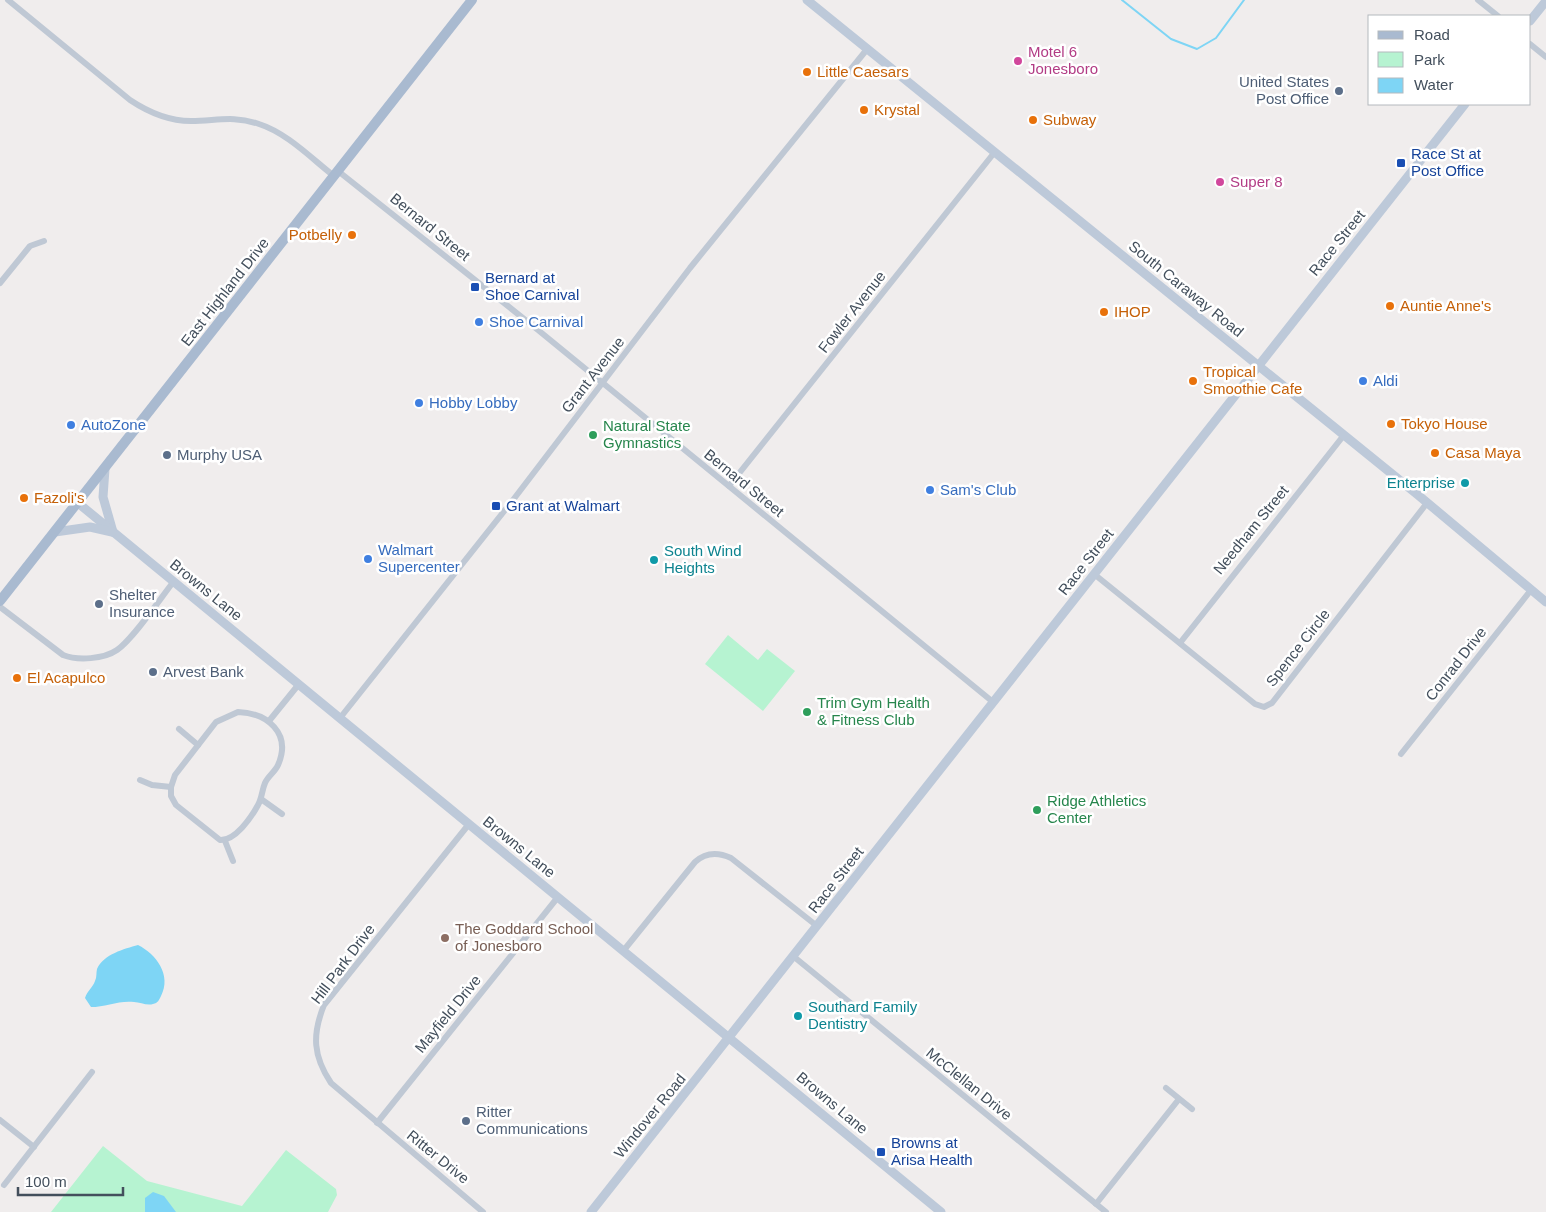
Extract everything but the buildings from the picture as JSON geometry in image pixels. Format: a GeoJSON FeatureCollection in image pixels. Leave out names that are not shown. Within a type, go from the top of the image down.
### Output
{"type":"FeatureCollection","features":[{"type":"Feature","properties":{"kind":"main road","name":"East Highland Drive"},"geometry":{"type":"LineString","coordinates":[[0,601],[472,0]]}},
{"type":"Feature","properties":{"kind":"street","name":"Bernard Street"},"geometry":{"type":"LineString","coordinates":[[8,0],[130,100],[150,112],[174,119],[191,121],[221,118],[259,124],[288,139],[418,233],[993,702]]}},
{"type":"Feature","properties":{"kind":"street","name":"South Caraway Road"},"geometry":{"type":"LineString","coordinates":[[807,0],[1344,435],[1546,602]]}},
{"type":"Feature","properties":{"kind":"street"},"geometry":{"type":"LineString","coordinates":[[1478,0],[1497,15]]}},
{"type":"Feature","properties":{"kind":"street"},"geometry":{"type":"LineString","coordinates":[[1531,20],[1546,1]]}},
{"type":"Feature","properties":{"kind":"street"},"geometry":{"type":"LineString","coordinates":[[1531,45],[1546,57]]}},
{"type":"Feature","properties":{"kind":"street","name":"Grant Avenue"},"geometry":{"type":"LineString","coordinates":[[340,718],[603,383],[690,268],[868,48]]}},
{"type":"Feature","properties":{"kind":"street","name":"Race Street"},"geometry":{"type":"LineString","coordinates":[[730,1037],[1464,105]]}},
{"type":"Feature","properties":{"kind":"street","name":"Fowler Avenue"},"geometry":{"type":"LineString","coordinates":[[729,486],[994,153]]}},
{"type":"Feature","properties":{"kind":"street"},"geometry":{"type":"LineString","coordinates":[[1,281],[30,246],[44,241]]}},
{"type":"Feature","properties":{"kind":"street","name":"Needham Street"},"geometry":{"type":"LineString","coordinates":[[1180,642],[1344,435]]}},
{"type":"Feature","properties":{"kind":"street"},"geometry":{"type":"LineString","coordinates":[[55,532],[90,527],[113,532],[103,497],[105,469]]}},
{"type":"Feature","properties":{"kind":"street","name":"Browns Lane"},"geometry":{"type":"LineString","coordinates":[[78,503],[941,1212]]}},
{"type":"Feature","properties":{"kind":"street","name":"Spence Circle"},"geometry":{"type":"LineString","coordinates":[[1094,574],[1255,704],[1262,707],[1268,706],[1427,503]]}},
{"type":"Feature","properties":{"kind":"street"},"geometry":{"type":"LineString","coordinates":[[0,607],[64,655],[76,658],[102,656],[120,647],[174,581]]}},
{"type":"Feature","properties":{"kind":"street","name":"Conrad Drive"},"geometry":{"type":"LineString","coordinates":[[1401,754],[1531,590]]}},
{"type":"Feature","properties":{"kind":"street"},"geometry":{"type":"LineString","coordinates":[[269,721],[299,684]]}},
{"type":"Feature","properties":{"kind":"street"},"geometry":{"type":"LineString","coordinates":[[250,713],[269,721],[277,730],[282,751],[279,764],[265,783],[257,807],[233,837],[225,841],[216,839],[176,805],[171,796],[171,787],[175,776],[216,722],[229,715],[250,713]]}},
{"type":"Feature","properties":{"kind":"street"},"geometry":{"type":"LineString","coordinates":[[178,729],[198,745]]}},
{"type":"Feature","properties":{"kind":"street"},"geometry":{"type":"LineString","coordinates":[[140,780],[152,785],[171,787]]}},
{"type":"Feature","properties":{"kind":"street"},"geometry":{"type":"LineString","coordinates":[[261,798],[282,814]]}},
{"type":"Feature","properties":{"kind":"street","name":"Hill Park Drive"},"geometry":{"type":"LineString","coordinates":[[376,1123],[331,1083],[320,1067],[315,1049],[318,1018],[324,1005],[469,824]]}},
{"type":"Feature","properties":{"kind":"street"},"geometry":{"type":"LineString","coordinates":[[225,841],[233,861]]}},
{"type":"Feature","properties":{"kind":"street"},"geometry":{"type":"LineString","coordinates":[[624,950],[695,862],[709,854],[723,854],[731,858],[817,926]]}},
{"type":"Feature","properties":{"kind":"street","name":"Mayfield Drive"},"geometry":{"type":"LineString","coordinates":[[376,1123],[558,897]]}},
{"type":"Feature","properties":{"kind":"street","name":"McClellan Drive"},"geometry":{"type":"LineString","coordinates":[[793,956],[1106,1212]]}},
{"type":"Feature","properties":{"kind":"street","name":"Windover Road"},"geometry":{"type":"LineString","coordinates":[[591,1212],[730,1037]]}},
{"type":"Feature","properties":{"kind":"street"},"geometry":{"type":"LineString","coordinates":[[4,1185],[92,1072]]}},
{"type":"Feature","properties":{"kind":"street"},"geometry":{"type":"LineString","coordinates":[[1166,1088],[1192,1109]]}},
{"type":"Feature","properties":{"kind":"street"},"geometry":{"type":"LineString","coordinates":[[1096,1204],[1180,1099]]}},
{"type":"Feature","properties":{"kind":"street"},"geometry":{"type":"LineString","coordinates":[[0,1120],[34,1147]]}},
{"type":"Feature","properties":{"kind":"street","name":"Ritter Drive"},"geometry":{"type":"LineString","coordinates":[[376,1123],[484,1212]]}},
{"type":"Feature","properties":{"kind":"green space"},"geometry":{"type":"Polygon","coordinates":[[[728,635],[758,660],[767,649],[795,671],[763,711],[705,664],[728,635]]]}},
{"type":"Feature","properties":{"kind":"green space"},"geometry":{"type":"Polygon","coordinates":[[[103,1146],[147,1181],[242,1206],[286,1150],[336,1189],[337,1195],[328,1212],[51,1212],[103,1146]]]}},
{"type":"Feature","properties":{"kind":"water"},"geometry":{"type":"Polygon","coordinates":[[[138,945],[151,954],[163,973],[165,980],[164,988],[158,1001],[155,1004],[129,1002],[91,1007],[85,998],[94,983],[100,964],[104,959],[115,953],[138,945]]]}},
{"type":"Feature","properties":{"kind":"water"},"geometry":{"type":"Polygon","coordinates":[[[153,1192],[164,1196],[176,1212],[145,1212],[145,1198],[153,1192]]]}},
{"type":"Feature","properties":{"kind":"waterway"},"geometry":{"type":"LineString","coordinates":[[1122,0],[1171,39],[1197,49],[1216,38],[1244,0]]}},
{"type":"Feature","properties":{"kind":"place","name":"Motel 6 Jonesboro"},"geometry":{"type":"Point","coordinates":[1018,61]}},
{"type":"Feature","properties":{"kind":"place","name":"Little Caesars"},"geometry":{"type":"Point","coordinates":[807,72]}},
{"type":"Feature","properties":{"kind":"place","name":"United States Post Office"},"geometry":{"type":"Point","coordinates":[1339,91]}},
{"type":"Feature","properties":{"kind":"place","name":"Krystal"},"geometry":{"type":"Point","coordinates":[864,110]}},
{"type":"Feature","properties":{"kind":"place","name":"Subway"},"geometry":{"type":"Point","coordinates":[1033,120]}},
{"type":"Feature","properties":{"kind":"place","name":"Race St at Post Office"},"geometry":{"type":"Point","coordinates":[1401,163]}},
{"type":"Feature","properties":{"kind":"place","name":"Super 8"},"geometry":{"type":"Point","coordinates":[1220,182]}},
{"type":"Feature","properties":{"kind":"place","name":"Potbelly"},"geometry":{"type":"Point","coordinates":[352,235]}},
{"type":"Feature","properties":{"kind":"place","name":"Bernard at Shoe Carnival"},"geometry":{"type":"Point","coordinates":[475,287]}},
{"type":"Feature","properties":{"kind":"place","name":"Auntie Anne's"},"geometry":{"type":"Point","coordinates":[1390,306]}},
{"type":"Feature","properties":{"kind":"place","name":"IHOP"},"geometry":{"type":"Point","coordinates":[1104,312]}},
{"type":"Feature","properties":{"kind":"place","name":"Shoe Carnival"},"geometry":{"type":"Point","coordinates":[479,322]}},
{"type":"Feature","properties":{"kind":"place","name":"Tropical Smoothie Cafe"},"geometry":{"type":"Point","coordinates":[1193,381]}},
{"type":"Feature","properties":{"kind":"place","name":"Aldi"},"geometry":{"type":"Point","coordinates":[1363,381]}},
{"type":"Feature","properties":{"kind":"place","name":"Hobby Lobby"},"geometry":{"type":"Point","coordinates":[419,403]}},
{"type":"Feature","properties":{"kind":"place","name":"Tokyo House"},"geometry":{"type":"Point","coordinates":[1391,424]}},
{"type":"Feature","properties":{"kind":"place","name":"AutoZone"},"geometry":{"type":"Point","coordinates":[71,425]}},
{"type":"Feature","properties":{"kind":"place","name":"Natural State Gymnastics"},"geometry":{"type":"Point","coordinates":[593,435]}},
{"type":"Feature","properties":{"kind":"place","name":"Casa Maya"},"geometry":{"type":"Point","coordinates":[1435,453]}},
{"type":"Feature","properties":{"kind":"place","name":"Murphy USA"},"geometry":{"type":"Point","coordinates":[167,455]}},
{"type":"Feature","properties":{"kind":"place","name":"Enterprise"},"geometry":{"type":"Point","coordinates":[1465,483]}},
{"type":"Feature","properties":{"kind":"place","name":"Sam's Club"},"geometry":{"type":"Point","coordinates":[930,490]}},
{"type":"Feature","properties":{"kind":"place","name":"Fazoli's"},"geometry":{"type":"Point","coordinates":[24,498]}},
{"type":"Feature","properties":{"kind":"place","name":"Grant at Walmart"},"geometry":{"type":"Point","coordinates":[496,506]}},
{"type":"Feature","properties":{"kind":"place","name":"Walmart Supercenter"},"geometry":{"type":"Point","coordinates":[368,559]}},
{"type":"Feature","properties":{"kind":"place","name":"South Wind Heights"},"geometry":{"type":"Point","coordinates":[654,560]}},
{"type":"Feature","properties":{"kind":"place","name":"Shelter Insurance"},"geometry":{"type":"Point","coordinates":[99,604]}},
{"type":"Feature","properties":{"kind":"place","name":"Arvest Bank"},"geometry":{"type":"Point","coordinates":[153,672]}},
{"type":"Feature","properties":{"kind":"place","name":"El Acapulco"},"geometry":{"type":"Point","coordinates":[17,678]}},
{"type":"Feature","properties":{"kind":"place","name":"Trim Gym Health & Fitness Club"},"geometry":{"type":"Point","coordinates":[807,712]}},
{"type":"Feature","properties":{"kind":"place","name":"Ridge Athletics Center"},"geometry":{"type":"Point","coordinates":[1037,810]}},
{"type":"Feature","properties":{"kind":"place","name":"The Goddard School of Jonesboro"},"geometry":{"type":"Point","coordinates":[445,938]}},
{"type":"Feature","properties":{"kind":"place","name":"Southard Family Dentistry"},"geometry":{"type":"Point","coordinates":[798,1016]}},
{"type":"Feature","properties":{"kind":"place","name":"Ritter Communications"},"geometry":{"type":"Point","coordinates":[466,1121]}},
{"type":"Feature","properties":{"kind":"place","name":"Browns at Arisa Health"},"geometry":{"type":"Point","coordinates":[881,1152]}}]}
